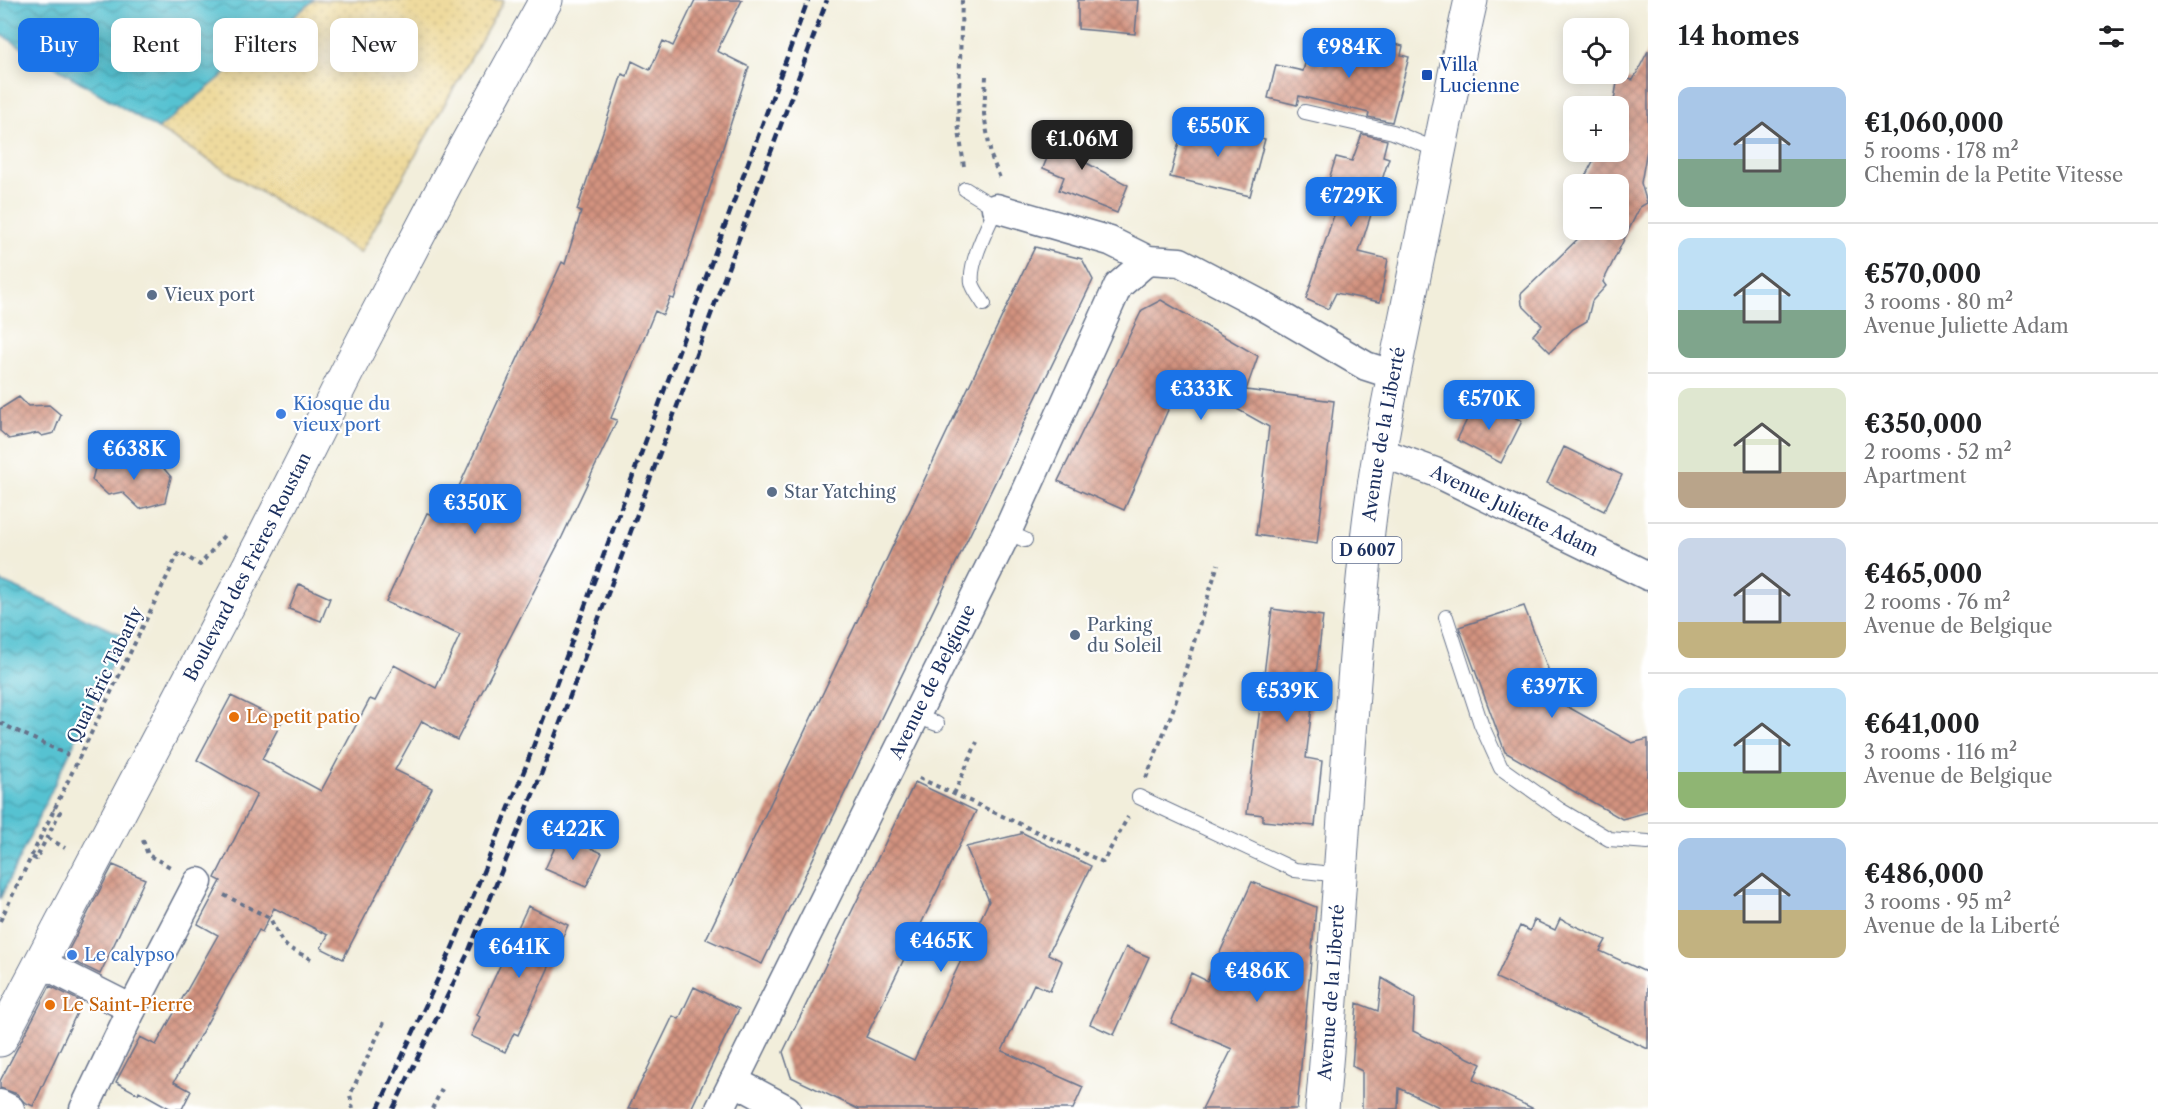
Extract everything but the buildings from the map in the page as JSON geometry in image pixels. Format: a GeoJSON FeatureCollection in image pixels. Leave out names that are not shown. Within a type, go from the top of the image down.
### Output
{"type":"FeatureCollection","features":[{"type":"Feature","properties":{"kind":"main road","name":"Boulevard des Frères Roustan"},"geometry":{"type":"LineString","coordinates":[[0,1040],[256,552],[360,346],[459,158],[546,0]]}},
{"type":"Feature","properties":{"kind":"main road","name":"Avenue de la Liberté"},"geometry":{"type":"LineString","coordinates":[[1322,1109],[1333,986],[1350,727],[1369,530],[1394,375],[1471,0]]}},
{"type":"Feature","properties":{"kind":"street"},"geometry":{"type":"LineString","coordinates":[[1007,211],[1110,241],[1148,260],[1180,262],[1260,304],[1366,366],[1394,375]]}},
{"type":"Feature","properties":{"kind":"street","name":"Avenue de Belgique"},"geometry":{"type":"LineString","coordinates":[[720,1109],[891,766],[926,720],[1016,536],[1118,286],[1148,260]]}},
{"type":"Feature","properties":{"kind":"street","name":"Avenue Juliette Adam"},"geometry":{"type":"LineString","coordinates":[[1380,452],[1435,472],[1648,576]]}},
{"type":"Feature","properties":{"kind":"street"},"geometry":{"type":"LineString","coordinates":[[84,1109],[132,1009],[198,882]]}},
{"type":"Feature","properties":{"kind":"street"},"geometry":{"type":"LineString","coordinates":[[41,963],[132,1009]]}},
{"type":"Feature","properties":{"kind":"street"},"geometry":{"type":"LineString","coordinates":[[734,1081],[786,1109]]}},
{"type":"Feature","properties":{"kind":"street"},"geometry":{"type":"LineString","coordinates":[[0,1104],[10,1109]]}},
{"type":"Feature","properties":{"kind":"lane"},"geometry":{"type":"LineString","coordinates":[[1305,112],[1393,132],[1439,152]]}},
{"type":"Feature","properties":{"kind":"lane"},"geometry":{"type":"LineString","coordinates":[[965,189],[1007,211],[984,234],[973,269],[972,283],[984,304]]}},
{"type":"Feature","properties":{"kind":"lane"},"geometry":{"type":"LineString","coordinates":[[1446,617],[1480,724],[1501,768],[1560,810],[1609,839],[1648,842]]}},
{"type":"Feature","properties":{"kind":"lane"},"geometry":{"type":"LineString","coordinates":[[1139,797],[1295,870],[1340,875]]}},
{"type":"Feature","properties":{"kind":"path"},"geometry":{"type":"LineString","coordinates":[[963,0],[958,123],[964,162],[965,189]]}},
{"type":"Feature","properties":{"kind":"path"},"geometry":{"type":"LineString","coordinates":[[986,76],[984,114],[991,156],[1003,185],[1007,211]]}},
{"type":"Feature","properties":{"kind":"path","name":"Quai Éric Tabarly"},"geometry":{"type":"LineString","coordinates":[[0,921],[34,858],[53,809],[179,552]]}},
{"type":"Feature","properties":{"kind":"path"},"geometry":{"type":"LineString","coordinates":[[891,766],[1103,862],[1139,797],[1174,707],[1218,564]]}},
{"type":"Feature","properties":{"kind":"path"},"geometry":{"type":"LineString","coordinates":[[0,723],[68,755]]}},
{"type":"Feature","properties":{"kind":"path"},"geometry":{"type":"LineString","coordinates":[[954,794],[977,742]]}},
{"type":"Feature","properties":{"kind":"path"},"geometry":{"type":"LineString","coordinates":[[34,858],[60,812],[53,809]]}},
{"type":"Feature","properties":{"kind":"path"},"geometry":{"type":"LineString","coordinates":[[353,1109],[350,1095],[384,1022]]}},
{"type":"Feature","properties":{"kind":"path"},"geometry":{"type":"LineString","coordinates":[[432,1109],[442,1089]]}},
{"type":"Feature","properties":{"kind":"sand"},"geometry":{"type":"Polygon","coordinates":[[[314,0],[504,0],[360,253],[158,129],[227,72],[318,72],[318,18],[292,18],[314,0]]]}},
{"type":"Feature","properties":{"kind":"water"},"geometry":{"type":"Polygon","coordinates":[[[0,0],[314,0],[292,18],[213,18],[213,72],[227,72],[158,129],[63,72],[99,72],[99,18],[18,18],[18,45],[0,34],[0,0]]]}},
{"type":"Feature","properties":{"kind":"water"},"geometry":{"type":"Polygon","coordinates":[[[0,581],[125,636],[0,899],[0,581]]]}},
{"type":"Feature","properties":{"kind":"railway"},"geometry":{"type":"LineString","coordinates":[[378,1109],[453,946],[526,766],[808,0]]}},
{"type":"Feature","properties":{"kind":"railway"},"geometry":{"type":"LineString","coordinates":[[393,1109],[468,953],[542,772],[827,0]]}},
{"type":"Feature","properties":{"kind":"place","name":"Villa Lucienne"},"geometry":{"type":"Point","coordinates":[1427,75]}},
{"type":"Feature","properties":{"kind":"place","name":"Vieux port"},"geometry":{"type":"Point","coordinates":[152,295]}},
{"type":"Feature","properties":{"kind":"place","name":"Kiosque du vieux port"},"geometry":{"type":"Point","coordinates":[281,414]}},
{"type":"Feature","properties":{"kind":"place","name":"Star Yatching"},"geometry":{"type":"Point","coordinates":[772,492]}},
{"type":"Feature","properties":{"kind":"place","name":"Parking du Soleil"},"geometry":{"type":"Point","coordinates":[1075,635]}},
{"type":"Feature","properties":{"kind":"place","name":"Le petit patio"},"geometry":{"type":"Point","coordinates":[234,717]}},
{"type":"Feature","properties":{"kind":"place","name":"Le calypso"},"geometry":{"type":"Point","coordinates":[72,955]}},
{"type":"Feature","properties":{"kind":"place","name":"Le Saint-Pierre"},"geometry":{"type":"Point","coordinates":[50,1005]}}]}
